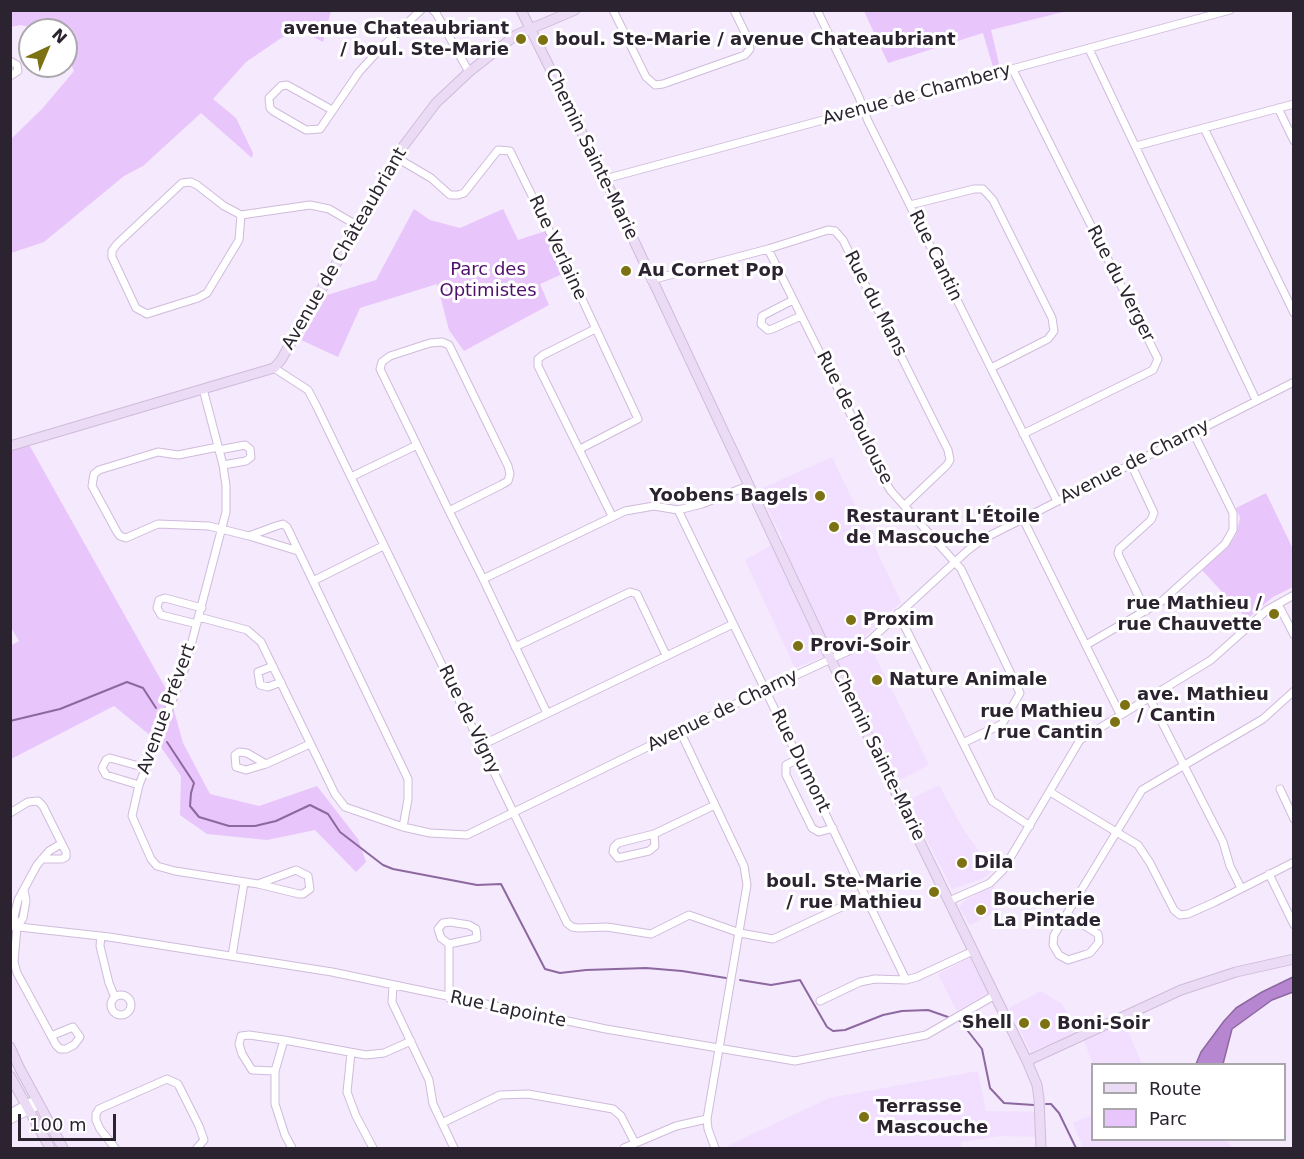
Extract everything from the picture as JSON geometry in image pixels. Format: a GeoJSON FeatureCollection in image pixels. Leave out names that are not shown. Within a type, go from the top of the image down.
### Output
{"type":"FeatureCollection","features":[{"type":"Feature","properties":{"kind":"street"},"geometry":{"type":"LineString","coordinates":[[332,110],[287,85],[281,86],[269,98],[273,111],[311,131],[320,129],[359,72],[421,10]]}},
{"type":"Feature","properties":{"kind":"street"},"geometry":{"type":"LineString","coordinates":[[433,10],[469,72]]}},
{"type":"Feature","properties":{"kind":"street","name":"Chemin Sainte-Marie"},"geometry":{"type":"LineString","coordinates":[[521,10],[605,179],[831,660],[1027,1061],[1038,1092],[1041,1149]]}},
{"type":"Feature","properties":{"kind":"street","name":"Avenue de Châteaubriant"},"geometry":{"type":"LineString","coordinates":[[10,447],[274,368],[281,360],[397,158],[414,131],[436,104],[469,72],[506,42],[530,28],[575,10]]}},
{"type":"Feature","properties":{"kind":"street"},"geometry":{"type":"LineString","coordinates":[[613,10],[646,77],[656,85],[674,81],[745,55],[750,49],[748,39],[734,10]]}},
{"type":"Feature","properties":{"kind":"street","name":"Rue Cantin"},"geometry":{"type":"LineString","coordinates":[[817,10],[863,109],[1057,501]]}},
{"type":"Feature","properties":{"kind":"street","name":"Avenue de Chambery"},"geometry":{"type":"LineString","coordinates":[[605,179],[1230,10]]}},
{"type":"Feature","properties":{"kind":"street"},"geometry":{"type":"LineString","coordinates":[[1089,49],[1256,400]]}},
{"type":"Feature","properties":{"kind":"street"},"geometry":{"type":"LineString","coordinates":[[10,61],[17,65],[18,71],[10,76]]}},
{"type":"Feature","properties":{"kind":"street","name":"Rue du Verger"},"geometry":{"type":"LineString","coordinates":[[1013,70],[1158,359],[1153,370],[1023,434]]}},
{"type":"Feature","properties":{"kind":"street"},"geometry":{"type":"LineString","coordinates":[[1136,146],[1293,104]]}},
{"type":"Feature","properties":{"kind":"street"},"geometry":{"type":"LineString","coordinates":[[1278,108],[1293,141]]}},
{"type":"Feature","properties":{"kind":"street"},"geometry":{"type":"LineString","coordinates":[[1204,128],[1291,301],[1293,313]]}},
{"type":"Feature","properties":{"kind":"street","name":"Rue Verlaine"},"geometry":{"type":"LineString","coordinates":[[397,158],[431,178],[450,195],[458,195],[464,193],[498,150],[510,151],[638,419],[580,449]]}},
{"type":"Feature","properties":{"kind":"street"},"geometry":{"type":"LineString","coordinates":[[241,215],[239,240],[207,292],[198,298],[147,314],[136,308],[112,257],[112,251],[182,183],[191,182],[197,185],[224,206],[241,215],[320,206],[358,226]]}},
{"type":"Feature","properties":{"kind":"street"},"geometry":{"type":"LineString","coordinates":[[910,205],[974,189],[983,189],[993,200],[1052,318],[1054,331],[1048,339],[991,368]]}},
{"type":"Feature","properties":{"kind":"street","name":"Rue du Mans"},"geometry":{"type":"LineString","coordinates":[[651,279],[768,249],[828,230],[835,231],[843,240],[948,450],[950,460],[947,465],[904,505]]}},
{"type":"Feature","properties":{"kind":"street","name":"Rue de Toulouse"},"geometry":{"type":"LineString","coordinates":[[768,249],[881,475],[891,491],[961,569],[1020,693],[1002,724],[963,743]]}},
{"type":"Feature","properties":{"kind":"street"},"geometry":{"type":"LineString","coordinates":[[794,300],[762,316],[761,324],[768,330],[801,316]]}},
{"type":"Feature","properties":{"kind":"street"},"geometry":{"type":"LineString","coordinates":[[595,329],[543,355],[538,359],[538,366],[612,516]]}},
{"type":"Feature","properties":{"kind":"street"},"geometry":{"type":"LineString","coordinates":[[449,511],[508,481],[510,474],[449,345],[442,342],[430,343],[390,356],[382,362],[380,369],[547,713]]}},
{"type":"Feature","properties":{"kind":"street","name":"Rue de Vigny"},"geometry":{"type":"LineString","coordinates":[[274,368],[308,390],[567,923],[572,927],[607,927],[651,934],[689,915],[740,933]]}},
{"type":"Feature","properties":{"kind":"street","name":"Avenue de Charny"},"geometry":{"type":"LineString","coordinates":[[202,608],[165,598],[159,600],[157,608],[161,615],[248,630],[261,642],[335,794],[345,807],[403,827],[430,833],[467,835],[765,689],[868,642],[983,539],[1293,382]]}},
{"type":"Feature","properties":{"kind":"street","name":"Avenue Prévert"},"geometry":{"type":"LineString","coordinates":[[203,389],[223,465],[226,512],[184,668],[139,785],[132,816],[157,866],[244,883]]}},
{"type":"Feature","properties":{"kind":"street"},"geometry":{"type":"LineString","coordinates":[[1086,645],[1162,601],[1225,544],[1233,530],[1233,513],[1193,432]]}},
{"type":"Feature","properties":{"kind":"street"},"geometry":{"type":"LineString","coordinates":[[223,465],[246,461],[251,457],[250,449],[245,445],[178,455],[158,452],[99,470],[92,480],[92,486],[120,536],[132,536],[158,525],[222,528],[298,551]]}},
{"type":"Feature","properties":{"kind":"street"},"geometry":{"type":"LineString","coordinates":[[351,477],[417,446]]}},
{"type":"Feature","properties":{"kind":"street"},"geometry":{"type":"LineString","coordinates":[[1131,464],[1154,513],[1151,520],[1119,549],[1118,554],[1146,611]]}},
{"type":"Feature","properties":{"kind":"street"},"geometry":{"type":"LineString","coordinates":[[483,579],[625,511],[654,506],[678,510],[702,504],[748,486]]}},
{"type":"Feature","properties":{"kind":"street","name":"Rue Dumont"},"geometry":{"type":"LineString","coordinates":[[678,510],[906,980]]}},
{"type":"Feature","properties":{"kind":"street"},"geometry":{"type":"LineString","coordinates":[[1023,519],[1120,714]]}},
{"type":"Feature","properties":{"kind":"street"},"geometry":{"type":"LineString","coordinates":[[249,536],[283,524],[287,527],[408,779],[408,799],[403,827]]}},
{"type":"Feature","properties":{"kind":"street"},"geometry":{"type":"LineString","coordinates":[[313,581],[383,546]]}},
{"type":"Feature","properties":{"kind":"street"},"geometry":{"type":"LineString","coordinates":[[515,647],[630,592],[637,594],[666,655]]}},
{"type":"Feature","properties":{"kind":"street"},"geometry":{"type":"LineString","coordinates":[[949,901],[990,882],[1003,870],[1080,740],[1211,660],[1263,613],[1293,595]]}},
{"type":"Feature","properties":{"kind":"street"},"geometry":{"type":"LineString","coordinates":[[1278,604],[1293,635]]}},
{"type":"Feature","properties":{"kind":"street"},"geometry":{"type":"LineString","coordinates":[[898,614],[992,801],[1030,826]]}},
{"type":"Feature","properties":{"kind":"street"},"geometry":{"type":"LineString","coordinates":[[482,745],[732,624]]}},
{"type":"Feature","properties":{"kind":"street"},"geometry":{"type":"LineString","coordinates":[[273,666],[258,672],[260,685],[268,687],[281,682]]}},
{"type":"Feature","properties":{"kind":"street"},"geometry":{"type":"LineString","coordinates":[[1068,915],[1098,934],[1099,942],[1090,953],[1068,960],[1059,955],[1053,945],[1054,935],[1142,790],[1263,719],[1293,691]]}},
{"type":"Feature","properties":{"kind":"street"},"geometry":{"type":"LineString","coordinates":[[1149,697],[1223,842],[1230,866],[1241,888]]}},
{"type":"Feature","properties":{"kind":"street"},"geometry":{"type":"LineString","coordinates":[[680,731],[746,875],[747,896],[707,1119],[715,1149]]}},
{"type":"Feature","properties":{"kind":"street"},"geometry":{"type":"LineString","coordinates":[[266,764],[310,744]]}},
{"type":"Feature","properties":{"kind":"street"},"geometry":{"type":"LineString","coordinates":[[139,785],[106,775],[102,768],[106,760],[110,758],[146,768]]}},
{"type":"Feature","properties":{"kind":"street"},"geometry":{"type":"LineString","coordinates":[[798,759],[786,765],[786,775],[812,828],[819,832],[833,828]]}},
{"type":"Feature","properties":{"kind":"street"},"geometry":{"type":"LineString","coordinates":[[1280,789],[1293,819]]}},
{"type":"Feature","properties":{"kind":"street"},"geometry":{"type":"LineString","coordinates":[[1050,792],[1138,844],[1174,910],[1180,915],[1188,914],[1215,902],[1293,862]]}},
{"type":"Feature","properties":{"kind":"street"},"geometry":{"type":"LineString","coordinates":[[10,813],[28,802],[38,801],[43,806],[66,857],[42,859]]}},
{"type":"Feature","properties":{"kind":"street"},"geometry":{"type":"LineString","coordinates":[[654,834],[655,846],[650,851],[618,858],[613,852],[618,843],[654,834],[715,805]]}},
{"type":"Feature","properties":{"kind":"street"},"geometry":{"type":"LineString","coordinates":[[51,1036],[17,973],[14,962],[14,926],[23,918],[26,901],[24,890],[42,859],[49,851],[61,844]]}},
{"type":"Feature","properties":{"kind":"street"},"geometry":{"type":"LineString","coordinates":[[232,956],[244,883],[258,884],[298,894],[303,894],[310,889],[308,876],[296,870],[258,884]]}},
{"type":"Feature","properties":{"kind":"street"},"geometry":{"type":"LineString","coordinates":[[1269,874],[1293,925]]}},
{"type":"Feature","properties":{"kind":"street"},"geometry":{"type":"LineString","coordinates":[[740,933],[773,939],[865,896]]}},
{"type":"Feature","properties":{"kind":"street"},"geometry":{"type":"LineString","coordinates":[[442,923],[469,925],[476,929],[477,938],[449,944],[441,938],[438,929],[442,923]]}},
{"type":"Feature","properties":{"kind":"street","name":"Rue Lapointe"},"geometry":{"type":"LineString","coordinates":[[14,926],[101,936],[332,972],[613,1031],[778,1060],[795,1061],[816,1058],[926,1035],[995,994]]}},
{"type":"Feature","properties":{"kind":"street"},"geometry":{"type":"LineString","coordinates":[[101,936],[100,946],[114,995]]}},
{"type":"Feature","properties":{"kind":"street"},"geometry":{"type":"LineString","coordinates":[[449,944],[449,998]]}},
{"type":"Feature","properties":{"kind":"street"},"geometry":{"type":"LineString","coordinates":[[820,1001],[860,982],[875,979],[906,980],[918,977],[973,951]]}},
{"type":"Feature","properties":{"kind":"street"},"geometry":{"type":"LineString","coordinates":[[1027,1061],[1181,990],[1236,972],[1293,958]]}},
{"type":"Feature","properties":{"kind":"street"},"geometry":{"type":"LineString","coordinates":[[393,986],[392,1002],[429,1080],[433,1104],[454,1149]]}},
{"type":"Feature","properties":{"kind":"street"},"geometry":{"type":"LineString","coordinates":[[275,1071],[252,1070],[239,1044],[241,1036],[284,1040],[366,1055],[384,1053],[411,1041]]}},
{"type":"Feature","properties":{"kind":"street"},"geometry":{"type":"LineString","coordinates":[[284,1040],[275,1071],[275,1104],[292,1149]]}},
{"type":"Feature","properties":{"kind":"street"},"geometry":{"type":"LineString","coordinates":[[10,1047],[63,1149]]}},
{"type":"Feature","properties":{"kind":"street"},"geometry":{"type":"LineString","coordinates":[[351,1053],[347,1092],[373,1149]]}},
{"type":"Feature","properties":{"kind":"street"},"geometry":{"type":"LineString","coordinates":[[10,1076],[50,1149]]}},
{"type":"Feature","properties":{"kind":"street"},"geometry":{"type":"LineString","coordinates":[[115,1149],[96,1120],[99,1109],[167,1079],[177,1084],[200,1126],[204,1140],[196,1149]]}},
{"type":"Feature","properties":{"kind":"street"},"geometry":{"type":"LineString","coordinates":[[442,1123],[500,1095],[528,1094],[613,1109],[621,1116],[635,1143]]}},
{"type":"Feature","properties":{"kind":"street"},"geometry":{"type":"LineString","coordinates":[[10,1113],[38,1102]]}},
{"type":"Feature","properties":{"kind":"street"},"geometry":{"type":"LineString","coordinates":[[10,1120],[27,1107]]}},
{"type":"Feature","properties":{"kind":"street"},"geometry":{"type":"LineString","coordinates":[[624,1149],[676,1126],[707,1119]]}},
{"type":"Feature","properties":{"kind":"shaded area"},"geometry":{"type":"Polygon","coordinates":[[[832,457],[901,602],[865,636],[929,765],[898,781],[832,653],[795,668],[745,560],[783,539],[758,490],[832,457]]]}},
{"type":"Feature","properties":{"kind":"shaded area"},"geometry":{"type":"Polygon","coordinates":[[[939,785],[963,829],[993,871],[982,879],[952,889],[907,801],[939,785]]]}},
{"type":"Feature","properties":{"kind":"shaded area"},"geometry":{"type":"Polygon","coordinates":[[[993,885],[1005,906],[970,925],[959,907],[964,901],[993,885]]]}},
{"type":"Feature","properties":{"kind":"shaded area"},"geometry":{"type":"Polygon","coordinates":[[[970,958],[988,993],[957,1011],[938,974],[970,958]]]}},
{"type":"Feature","properties":{"kind":"shaded area"},"geometry":{"type":"Polygon","coordinates":[[[1293,977],[1293,992],[1272,1000],[1232,1029],[1223,1063],[1196,1063],[1201,1052],[1236,1008],[1293,977]]]}},
{"type":"Feature","properties":{"kind":"shaded area"},"geometry":{"type":"Polygon","coordinates":[[[1041,991],[1062,1004],[1078,1032],[1031,1052],[1009,1008],[1041,991]]]}},
{"type":"Feature","properties":{"kind":"shaded area"},"geometry":{"type":"Polygon","coordinates":[[[1124,1022],[1142,1063],[1093,1063],[1084,1041],[1124,1022]]]}},
{"type":"Feature","properties":{"kind":"shaded area"},"geometry":{"type":"Polygon","coordinates":[[[978,1071],[986,1111],[1040,1112],[1041,1137],[1000,1136],[961,1142],[961,1148],[723,1148],[829,1098],[978,1071]]]}},
{"type":"Feature","properties":{"kind":"shaded area"},"geometry":{"type":"Polygon","coordinates":[[[1091,1115],[1091,1141],[1227,1141],[1233,1148],[1083,1148],[1073,1123],[1091,1115]]]}},
{"type":"Feature","properties":{"kind":"green space"},"geometry":{"type":"Polygon","coordinates":[[[11,10],[331,11],[323,42],[296,28],[246,62],[213,99],[236,118],[253,153],[252,158],[201,113],[143,166],[124,176],[44,242],[11,253],[11,139],[42,109],[68,78],[78,78],[78,18],[18,18],[18,26],[11,27],[11,10]]]}},
{"type":"Feature","properties":{"kind":"green space"},"geometry":{"type":"Polygon","coordinates":[[[864,11],[1067,11],[991,30],[1001,72],[995,74],[983,33],[888,63],[864,11]]]}},
{"type":"Feature","properties":{"kind":"green space","name":"Parc des Optimistes"},"geometry":{"type":"Polygon","coordinates":[[[414,209],[430,220],[460,228],[503,209],[518,240],[549,230],[569,271],[540,284],[549,305],[464,351],[449,330],[437,284],[360,308],[338,357],[301,340],[327,295],[376,280],[414,209]]]}},
{"type":"Feature","properties":{"kind":"green space"},"geometry":{"type":"Polygon","coordinates":[[[27,441],[170,696],[183,743],[210,794],[259,806],[317,786],[358,839],[366,862],[356,872],[315,830],[267,840],[207,834],[180,815],[181,776],[156,740],[114,706],[11,759],[10,646],[19,641],[10,626],[11,446],[27,441]]]}},
{"type":"Feature","properties":{"kind":"green space"},"geometry":{"type":"Polygon","coordinates":[[[1266,493],[1293,549],[1293,587],[1273,597],[1247,619],[1202,570],[1226,549],[1236,535],[1240,518],[1236,508],[1266,493]]]}},
{"type":"Feature","properties":{"kind":"waterway"},"geometry":{"type":"LineString","coordinates":[[10,721],[60,709],[127,682],[143,688],[156,708]]}},
{"type":"Feature","properties":{"kind":"waterway"},"geometry":{"type":"LineString","coordinates":[[167,742],[194,783],[190,806],[199,817],[229,826],[255,826],[276,821],[310,805],[328,814],[340,832],[383,865],[393,869],[477,885],[501,884],[545,969],[560,973],[646,968],[726,978]]}},
{"type":"Feature","properties":{"kind":"waterway"},"geometry":{"type":"LineString","coordinates":[[740,980],[771,985],[800,980],[827,1027],[833,1031],[845,1030],[883,1015],[902,1011],[928,1010],[948,1017]]}},
{"type":"Feature","properties":{"kind":"waterway"},"geometry":{"type":"LineString","coordinates":[[960,1021],[982,1049],[990,1088],[1004,1103],[1034,1105]]}},
{"type":"Feature","properties":{"kind":"waterway"},"geometry":{"type":"LineString","coordinates":[[1046,1104],[1051,1104],[1059,1113],[1076,1148]]}},
{"type":"Feature","properties":{"kind":"place","name":"avenue Chateaubriant / boul. Ste-Marie"},"geometry":{"type":"Point","coordinates":[521,39]}},
{"type":"Feature","properties":{"kind":"place","name":"boul. Ste-Marie / avenue Chateaubriant"},"geometry":{"type":"Point","coordinates":[543,40]}},
{"type":"Feature","properties":{"kind":"place","name":"Au Cornet Pop"},"geometry":{"type":"Point","coordinates":[626,271]}},
{"type":"Feature","properties":{"kind":"place","name":"Yoobens Bagels"},"geometry":{"type":"Point","coordinates":[820,496]}},
{"type":"Feature","properties":{"kind":"place","name":"Restaurant L'Étoile de Mascouche"},"geometry":{"type":"Point","coordinates":[834,527]}},
{"type":"Feature","properties":{"kind":"place","name":"rue Mathieu / rue Chauvette"},"geometry":{"type":"Point","coordinates":[1274,614]}},
{"type":"Feature","properties":{"kind":"place","name":"Proxim"},"geometry":{"type":"Point","coordinates":[851,620]}},
{"type":"Feature","properties":{"kind":"place","name":"Provi-Soir"},"geometry":{"type":"Point","coordinates":[798,646]}},
{"type":"Feature","properties":{"kind":"place","name":"Nature Animale"},"geometry":{"type":"Point","coordinates":[877,680]}},
{"type":"Feature","properties":{"kind":"place","name":"ave. Mathieu / Cantin"},"geometry":{"type":"Point","coordinates":[1125,705]}},
{"type":"Feature","properties":{"kind":"place","name":"rue Mathieu / rue Cantin"},"geometry":{"type":"Point","coordinates":[1115,722]}},
{"type":"Feature","properties":{"kind":"place","name":"Dila"},"geometry":{"type":"Point","coordinates":[962,863]}},
{"type":"Feature","properties":{"kind":"place","name":"boul. Ste-Marie / rue Mathieu"},"geometry":{"type":"Point","coordinates":[934,892]}},
{"type":"Feature","properties":{"kind":"place","name":"Boucherie La Pintade"},"geometry":{"type":"Point","coordinates":[981,910]}},
{"type":"Feature","properties":{"kind":"place","name":"Shell"},"geometry":{"type":"Point","coordinates":[1024,1023]}},
{"type":"Feature","properties":{"kind":"place","name":"Boni-Soir"},"geometry":{"type":"Point","coordinates":[1045,1024]}},
{"type":"Feature","properties":{"kind":"place","name":"Terrasse Mascouche"},"geometry":{"type":"Point","coordinates":[864,1117]}}]}
